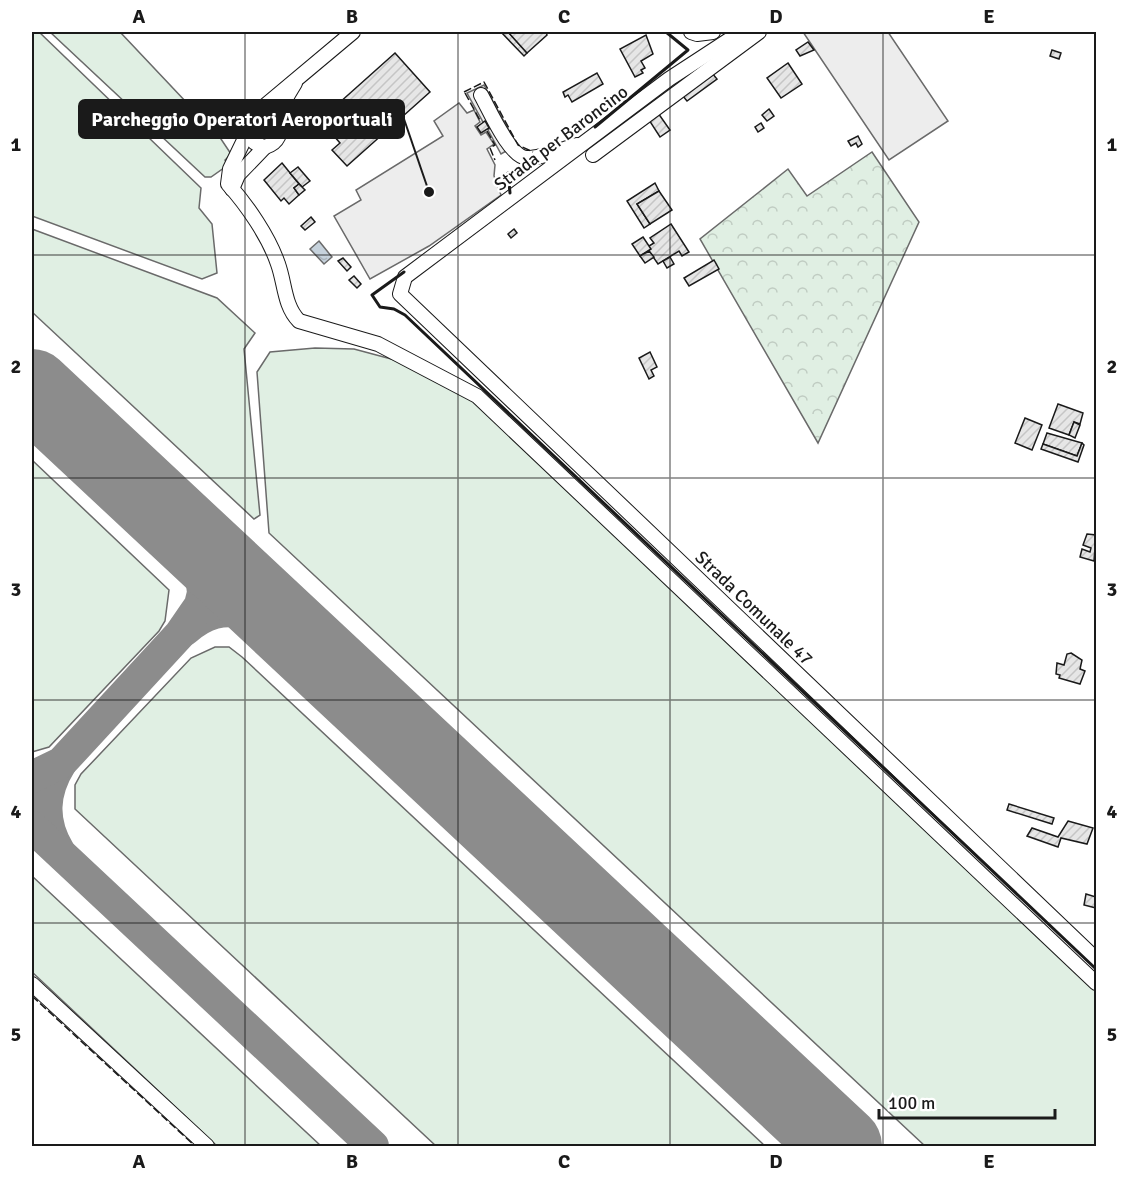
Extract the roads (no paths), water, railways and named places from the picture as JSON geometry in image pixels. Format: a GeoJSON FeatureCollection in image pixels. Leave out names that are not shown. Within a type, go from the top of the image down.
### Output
{"type":"FeatureCollection","features":[{"type":"Feature","properties":{"kind":"street"},"geometry":{"type":"LineString","coordinates":[[353,32],[295,83],[286,87],[249,119],[247,134],[227,177],[228,184],[267,242],[278,263],[288,305],[299,321],[378,344],[477,396],[1096,983]]}},
{"type":"Feature","properties":{"kind":"street"},"geometry":{"type":"LineString","coordinates":[[691,32],[697,34],[713,32]]}},
{"type":"Feature","properties":{"kind":"street","name":"Strada per Baroncino"},"geometry":{"type":"LineString","coordinates":[[405,278],[669,79],[741,32]]}},
{"type":"Feature","properties":{"kind":"street"},"geometry":{"type":"LineString","coordinates":[[593,155],[759,32]]}},
{"type":"Feature","properties":{"kind":"street"},"geometry":{"type":"LineString","coordinates":[[232,189],[238,175],[265,147],[279,139],[283,106],[295,83]]}},
{"type":"Feature","properties":{"kind":"street"},"geometry":{"type":"LineString","coordinates":[[481,95],[518,156],[527,158],[584,143]]}},
{"type":"Feature","properties":{"kind":"street"},"geometry":{"type":"LineString","coordinates":[[255,114],[270,113],[281,124]]}},
{"type":"Feature","properties":{"kind":"street"},"geometry":{"type":"LineString","coordinates":[[247,134],[251,141],[265,147]]}},
{"type":"Feature","properties":{"kind":"street","name":"Strada Comunale 47"},"geometry":{"type":"LineString","coordinates":[[405,278],[400,294],[1096,959]]}},
{"type":"Feature","properties":{"kind":"street"},"geometry":{"type":"LineString","coordinates":[[32,984],[207,1146]]}},
{"type":"Feature","properties":{"kind":"water"},"geometry":{"type":"Polygon","coordinates":[[[319,241],[332,257],[324,264],[310,249],[319,241]]]}},
{"type":"Feature","properties":{"kind":"place","name":"Parcheggio Operatori Aeroportuali"},"geometry":{"type":"Point","coordinates":[429,192]}}]}
